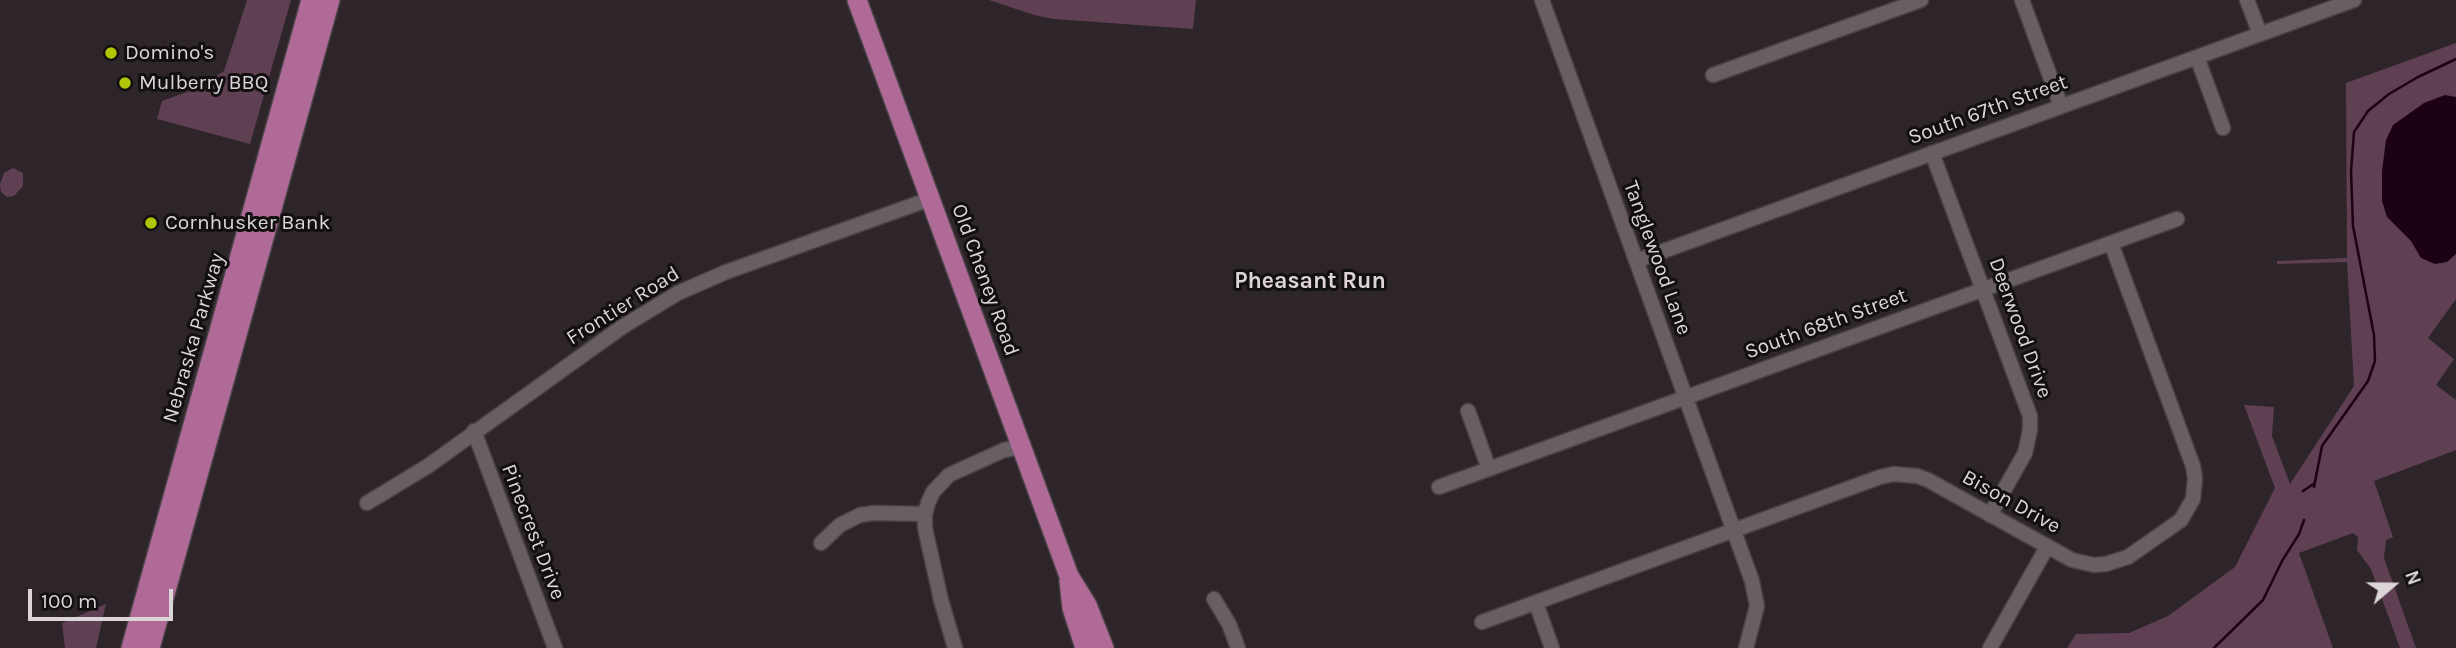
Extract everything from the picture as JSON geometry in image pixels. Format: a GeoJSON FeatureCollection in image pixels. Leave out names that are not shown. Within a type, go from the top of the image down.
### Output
{"type":"FeatureCollection","features":[{"type":"Feature","properties":{"kind":"main road","name":"Nebraska Parkway"},"geometry":{"type":"LineString","coordinates":[[131,648],[311,0]]}},
{"type":"Feature","properties":{"kind":"main road","name":"Nebraska Parkway"},"geometry":{"type":"LineString","coordinates":[[149,648],[330,0]]}},
{"type":"Feature","properties":{"kind":"main road","name":"Old Cheney Road"},"geometry":{"type":"LineString","coordinates":[[858,0],[1069,576],[1087,605],[1104,648]]}},
{"type":"Feature","properties":{"kind":"main road","name":"Old Cheney Road"},"geometry":{"type":"LineString","coordinates":[[1069,576],[1073,608],[1085,648]]}},
{"type":"Feature","properties":{"kind":"street","name":"Tanglewood Lane"},"geometry":{"type":"LineString","coordinates":[[1542,0],[1755,592],[1757,606],[1746,648]]}},
{"type":"Feature","properties":{"kind":"street"},"geometry":{"type":"LineString","coordinates":[[1713,75],[1921,0]]}},
{"type":"Feature","properties":{"kind":"street"},"geometry":{"type":"LineString","coordinates":[[2022,0],[2061,106]]}},
{"type":"Feature","properties":{"kind":"street"},"geometry":{"type":"LineString","coordinates":[[2247,0],[2260,34]]}},
{"type":"Feature","properties":{"kind":"street","name":"South 67th Street"},"geometry":{"type":"LineString","coordinates":[[1636,261],[2354,0]]}},
{"type":"Feature","properties":{"kind":"street"},"geometry":{"type":"LineString","coordinates":[[2197,57],[2223,128]]}},
{"type":"Feature","properties":{"kind":"street","name":"Deerwood Drive"},"geometry":{"type":"LineString","coordinates":[[1932,153],[2030,416],[2025,453],[1990,515]]}},
{"type":"Feature","properties":{"kind":"street","name":"Frontier Road"},"geometry":{"type":"LineString","coordinates":[[367,503],[428,466],[622,327],[678,293],[726,272],[930,199]]}},
{"type":"Feature","properties":{"kind":"street","name":"South 68th Street"},"geometry":{"type":"LineString","coordinates":[[1439,487],[2177,219]]}},
{"type":"Feature","properties":{"kind":"street","name":"Bison Drive"},"geometry":{"type":"LineString","coordinates":[[1482,622],[1894,474],[1928,480],[2047,547],[2083,563],[2094,565],[2117,561],[2173,528],[2188,510],[2195,490],[2193,466],[2111,243]]}},
{"type":"Feature","properties":{"kind":"street"},"geometry":{"type":"LineString","coordinates":[[1468,411],[1489,469]]}},
{"type":"Feature","properties":{"kind":"street","name":"Pinecrest Drive"},"geometry":{"type":"LineString","coordinates":[[474,431],[555,648]]}},
{"type":"Feature","properties":{"kind":"street"},"geometry":{"type":"LineString","coordinates":[[955,648],[940,600],[925,528],[925,514],[933,492],[949,475],[1004,450],[1022,447]]}},
{"type":"Feature","properties":{"kind":"street"},"geometry":{"type":"LineString","coordinates":[[821,543],[840,525],[860,515],[925,514]]}},
{"type":"Feature","properties":{"kind":"street"},"geometry":{"type":"LineString","coordinates":[[1990,648],[2047,547]]}},
{"type":"Feature","properties":{"kind":"street"},"geometry":{"type":"LineString","coordinates":[[1214,599],[1229,624],[1238,648]]}},
{"type":"Feature","properties":{"kind":"street"},"geometry":{"type":"LineString","coordinates":[[1535,603],[1552,648]]}},
{"type":"Feature","properties":{"kind":"shaded area"},"geometry":{"type":"Polygon","coordinates":[[[247,0],[291,0],[250,144],[157,119],[162,101],[198,88],[224,71],[247,0]]]}},
{"type":"Feature","properties":{"kind":"shaded area"},"geometry":{"type":"Polygon","coordinates":[[[989,0],[1196,0],[1193,29],[1054,19],[989,0]]]}},
{"type":"Feature","properties":{"kind":"shaded area"},"geometry":{"type":"Polygon","coordinates":[[[2456,43],[2456,299],[2428,338],[2454,359],[2436,385],[2456,400],[2456,450],[2374,481],[2393,537],[2386,540],[2384,558],[2416,648],[2400,648],[2371,569],[2357,550],[2358,537],[2353,533],[2299,553],[2333,648],[2067,648],[2076,634],[2129,633],[2168,616],[2235,567],[2275,488],[2244,405],[2274,407],[2272,436],[2290,484],[2354,386],[2347,262],[2277,264],[2277,261],[2347,258],[2346,83],[2456,43]]]}},
{"type":"Feature","properties":{"kind":"shaded area"},"geometry":{"type":"Polygon","coordinates":[[[2445,95],[2456,97],[2456,254],[2447,262],[2435,264],[2421,258],[2411,241],[2387,217],[2382,201],[2382,171],[2386,140],[2393,125],[2424,103],[2445,95]]]}},
{"type":"Feature","properties":{"kind":"shaded area"},"geometry":{"type":"Polygon","coordinates":[[[13,168],[23,173],[23,186],[14,196],[7,197],[1,192],[0,184],[4,173],[13,168]]]}},
{"type":"Feature","properties":{"kind":"shaded area"},"geometry":{"type":"Polygon","coordinates":[[[106,604],[96,648],[65,648],[62,623],[106,604]]]}},
{"type":"Feature","properties":{"kind":"waterway"},"geometry":{"type":"LineString","coordinates":[[2314,487],[2322,446],[2368,381],[2375,361],[2374,335],[2353,226],[2351,171],[2354,132],[2368,111],[2389,94],[2456,59]]}},
{"type":"Feature","properties":{"kind":"waterway"},"geometry":{"type":"LineString","coordinates":[[2303,491],[2315,483]]}},
{"type":"Feature","properties":{"kind":"waterway"},"geometry":{"type":"LineString","coordinates":[[2214,648],[2263,600],[2304,520]]}},
{"type":"Feature","properties":{"kind":"place","name":"Domino's"},"geometry":{"type":"Point","coordinates":[111,53]}},
{"type":"Feature","properties":{"kind":"place","name":"Mulberry BBQ"},"geometry":{"type":"Point","coordinates":[125,83]}},
{"type":"Feature","properties":{"kind":"place","name":"Cornhusker Bank"},"geometry":{"type":"Point","coordinates":[151,223]}},
{"type":"Feature","properties":{"kind":"district","name":"Pheasant Run"},"geometry":{"type":"Point","coordinates":[1310,281]}}]}
